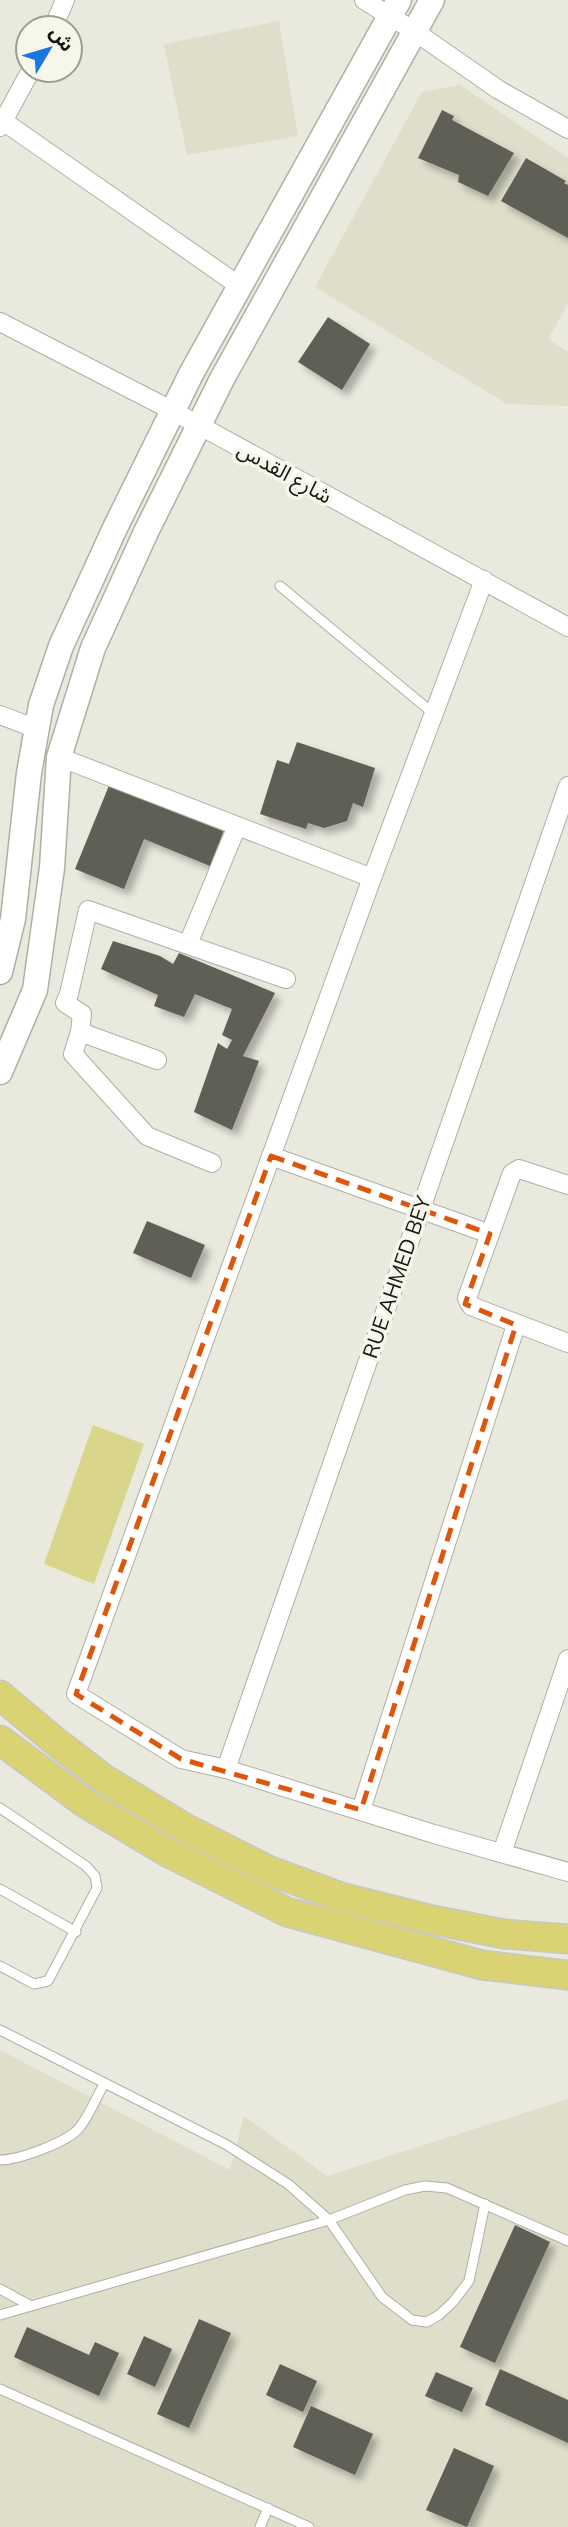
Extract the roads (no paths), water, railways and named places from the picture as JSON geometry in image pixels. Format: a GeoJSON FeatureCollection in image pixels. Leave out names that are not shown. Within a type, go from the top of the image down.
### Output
{"type":"FeatureCollection","features":[{"type":"Feature","properties":{"kind":"highway"},"geometry":{"type":"LineString","coordinates":[[0,1695],[104,1779],[185,1828],[268,1870],[341,1898],[433,1920],[504,1934],[568,1939]]}},
{"type":"Feature","properties":{"kind":"highway"},"geometry":{"type":"LineString","coordinates":[[0,1740],[85,1803],[167,1852],[287,1912],[482,1965],[568,1975]]}},
{"type":"Feature","properties":{"kind":"main road"},"geometry":{"type":"LineString","coordinates":[[0,1072],[34,990],[52,868],[59,757],[93,648],[146,532],[222,379],[432,0]]}},
{"type":"Feature","properties":{"kind":"main road"},"geometry":{"type":"LineString","coordinates":[[0,972],[13,919],[29,772],[41,705],[61,646],[115,527],[173,411],[394,8]]}},
{"type":"Feature","properties":{"kind":"main road"},"geometry":{"type":"LineString","coordinates":[[18,870],[52,868]]}},
{"type":"Feature","properties":{"kind":"street"},"geometry":{"type":"LineString","coordinates":[[364,0],[394,8],[414,31],[499,89],[568,130]]}},
{"type":"Feature","properties":{"kind":"street"},"geometry":{"type":"LineString","coordinates":[[23,84],[1,124],[241,286]]}},
{"type":"Feature","properties":{"kind":"street","name":"شارع القدس"},"geometry":{"type":"LineString","coordinates":[[0,322],[173,411],[568,626]]}},
{"type":"Feature","properties":{"kind":"street"},"geometry":{"type":"LineString","coordinates":[[484,580],[372,878],[76,1695],[181,1759],[226,1769],[568,1872]]}},
{"type":"Feature","properties":{"kind":"street"},"geometry":{"type":"LineString","coordinates":[[0,715],[37,729]]}},
{"type":"Feature","properties":{"kind":"street"},"geometry":{"type":"LineString","coordinates":[[59,757],[372,878]]}},
{"type":"Feature","properties":{"kind":"street","name":"RUE AHMED BEY"},"geometry":{"type":"LineString","coordinates":[[226,1769],[568,786]]}},
{"type":"Feature","properties":{"kind":"street"},"geometry":{"type":"LineString","coordinates":[[188,944],[237,826]]}},
{"type":"Feature","properties":{"kind":"street"},"geometry":{"type":"LineString","coordinates":[[212,1163],[147,1136],[73,1054],[82,1014],[65,1003],[88,910],[286,979]]}},
{"type":"Feature","properties":{"kind":"street"},"geometry":{"type":"LineString","coordinates":[[80,1032],[157,1060]]}},
{"type":"Feature","properties":{"kind":"street"},"geometry":{"type":"LineString","coordinates":[[271,1156],[490,1234]]}},
{"type":"Feature","properties":{"kind":"street"},"geometry":{"type":"LineString","coordinates":[[568,1185],[519,1168],[515,1169],[468,1302],[471,1306],[516,1325],[568,1343]]}},
{"type":"Feature","properties":{"kind":"street"},"geometry":{"type":"LineString","coordinates":[[361,1810],[516,1325]]}},
{"type":"Feature","properties":{"kind":"street"},"geometry":{"type":"LineString","coordinates":[[502,1853],[568,1659]]}},
{"type":"Feature","properties":{"kind":"lane"},"geometry":{"type":"LineString","coordinates":[[280,586],[434,714]]}},
{"type":"Feature","properties":{"kind":"lane"},"geometry":{"type":"LineString","coordinates":[[0,1808],[86,1866],[95,1876],[96,1895],[51,1978],[44,1983],[30,1982],[0,1966]]}},
{"type":"Feature","properties":{"kind":"lane"},"geometry":{"type":"LineString","coordinates":[[0,1889],[76,1932]]}},
{"type":"Feature","properties":{"kind":"lane"},"geometry":{"type":"LineString","coordinates":[[0,2030],[227,2145],[288,2184],[329,2220],[382,2297],[412,2320],[426,2322],[453,2302],[469,2281],[485,2204]]}},
{"type":"Feature","properties":{"kind":"lane"},"geometry":{"type":"LineString","coordinates":[[0,2160],[17,2157],[71,2136],[81,2126],[104,2084]]}},
{"type":"Feature","properties":{"kind":"lane"},"geometry":{"type":"LineString","coordinates":[[0,2315],[329,2220],[405,2190],[425,2186],[447,2188],[568,2241]]}},
{"type":"Feature","properties":{"kind":"lane"},"geometry":{"type":"LineString","coordinates":[[0,2289],[31,2306]]}},
{"type":"Feature","properties":{"kind":"lane"},"geometry":{"type":"LineString","coordinates":[[0,2389],[309,2527]]}},
{"type":"Feature","properties":{"kind":"lane"},"geometry":{"type":"LineString","coordinates":[[260,2527],[268,2508]]}}]}
